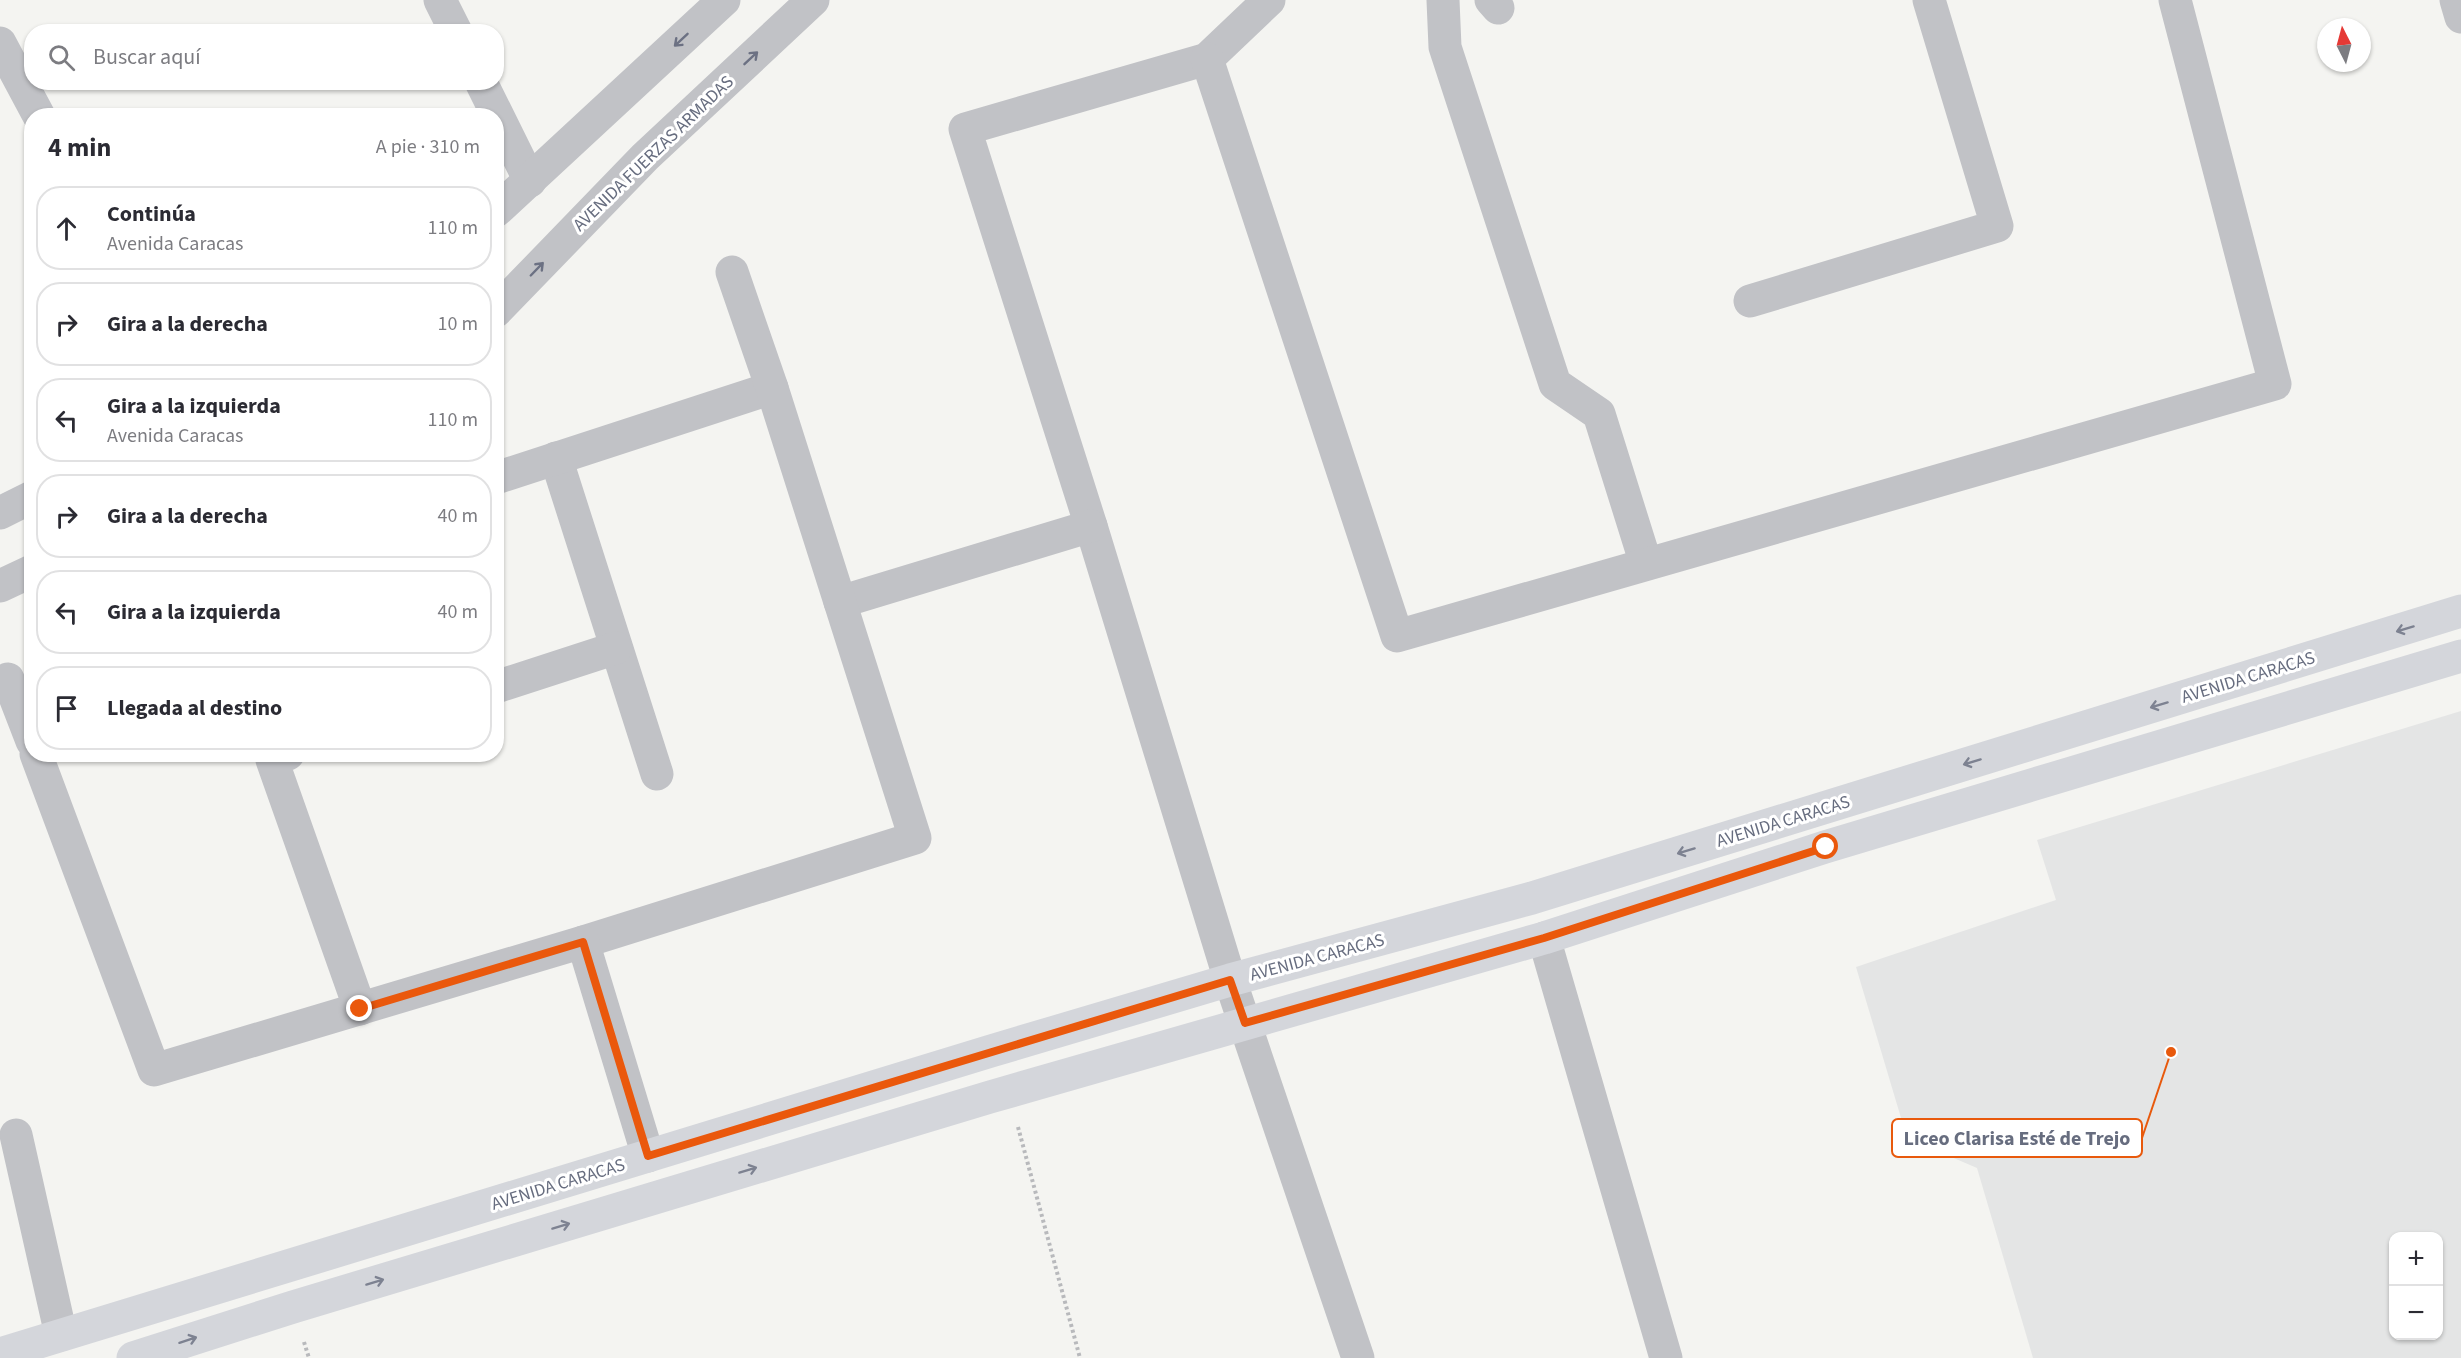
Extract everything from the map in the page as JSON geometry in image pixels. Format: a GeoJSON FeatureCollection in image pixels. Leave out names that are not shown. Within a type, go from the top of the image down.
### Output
{"type":"FeatureCollection","features":[{"type":"Feature","properties":{"kind":"main road","name":"AVENIDA CARACAS"},"geometry":{"type":"LineString","coordinates":[[0,1354],[1230,980],[1533,898],[2461,611]]}},
{"type":"Feature","properties":{"kind":"main road","name":"AVENIDA CARACAS"},"geometry":{"type":"LineString","coordinates":[[133,1358],[293,1306],[1008,1092],[1544,938],[1826,847],[2461,656]]}},
{"type":"Feature","properties":{"kind":"street"},"geometry":{"type":"LineString","coordinates":[[440,0],[452,24]]}},
{"type":"Feature","properties":{"kind":"street"},"geometry":{"type":"LineString","coordinates":[[504,205],[724,0]]}},
{"type":"Feature","properties":{"kind":"street","name":"AVENIDA FUERZAS ARMADAS"},"geometry":{"type":"LineString","coordinates":[[504,303],[645,157],[813,0]]}},
{"type":"Feature","properties":{"kind":"street"},"geometry":{"type":"LineString","coordinates":[[1269,0],[1207,59],[965,129],[1091,526],[1230,980],[1358,1358]]}},
{"type":"Feature","properties":{"kind":"street"},"geometry":{"type":"LineString","coordinates":[[1443,0],[1445,47],[1555,384],[1599,414],[1646,564]]}},
{"type":"Feature","properties":{"kind":"street"},"geometry":{"type":"LineString","coordinates":[[1750,301],[1997,226],[1929,0]]}},
{"type":"Feature","properties":{"kind":"street"},"geometry":{"type":"LineString","coordinates":[[1207,59],[1397,636],[2275,384],[2175,0]]}},
{"type":"Feature","properties":{"kind":"street"},"geometry":{"type":"LineString","coordinates":[[2456,0],[2461,16]]}},
{"type":"Feature","properties":{"kind":"street"},"geometry":{"type":"LineString","coordinates":[[0,43],[24,88]]}},
{"type":"Feature","properties":{"kind":"street"},"geometry":{"type":"LineString","coordinates":[[25,90],[35,108]]}},
{"type":"Feature","properties":{"kind":"street"},"geometry":{"type":"LineString","coordinates":[[485,90],[494,108]]}},
{"type":"Feature","properties":{"kind":"street"},"geometry":{"type":"LineString","coordinates":[[504,128],[530,181]]}},
{"type":"Feature","properties":{"kind":"street"},"geometry":{"type":"LineString","coordinates":[[39,762],[154,1070],[583,942],[915,838],[772,388],[732,272]]}},
{"type":"Feature","properties":{"kind":"street"},"geometry":{"type":"LineString","coordinates":[[504,475],[772,388]]}},
{"type":"Feature","properties":{"kind":"street"},"geometry":{"type":"LineString","coordinates":[[556,458],[657,774]]}},
{"type":"Feature","properties":{"kind":"street"},"geometry":{"type":"LineString","coordinates":[[0,513],[24,501]]}},
{"type":"Feature","properties":{"kind":"street"},"geometry":{"type":"LineString","coordinates":[[840,602],[1091,526]]}},
{"type":"Feature","properties":{"kind":"street"},"geometry":{"type":"LineString","coordinates":[[0,586],[24,575]]}},
{"type":"Feature","properties":{"kind":"street"},"geometry":{"type":"LineString","coordinates":[[504,684],[616,648]]}},
{"type":"Feature","properties":{"kind":"street"},"geometry":{"type":"LineString","coordinates":[[8,679],[24,720]]}},
{"type":"Feature","properties":{"kind":"street"},"geometry":{"type":"LineString","coordinates":[[273,762],[360,1009]]}},
{"type":"Feature","properties":{"kind":"street"},"geometry":{"type":"LineString","coordinates":[[1544,938],[1666,1358]]}},
{"type":"Feature","properties":{"kind":"street"},"geometry":{"type":"LineString","coordinates":[[583,942],[648,1156]]}},
{"type":"Feature","properties":{"kind":"street"},"geometry":{"type":"LineString","coordinates":[[16,1136],[61,1335]]}},
{"type":"Feature","properties":{"kind":"path"},"geometry":{"type":"LineString","coordinates":[[1008,1092],[1080,1358]]}},
{"type":"Feature","properties":{"kind":"shaded area"},"geometry":{"type":"Polygon","coordinates":[[[2461,711],[2461,1358],[2033,1358],[1977,1168],[1907,1138],[1856,967],[2056,900],[2037,840],[2461,711]]]}},
{"type":"Feature","properties":{"kind":"place","name":"Liceo Clarisa Esté de Trejo"},"geometry":{"type":"Point","coordinates":[2171,1052]}},
{"type":"Feature","properties":{"kind":"route"},"geometry":{"type":"LineString","coordinates":[[360,1009],[583,942],[648,1156],[1230,980],[1245,1023],[1544,938],[1826,847]]}}]}
